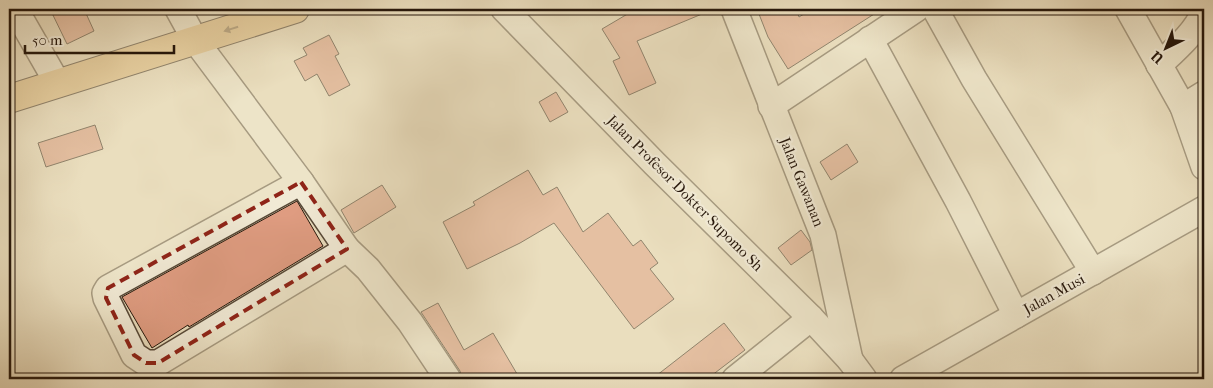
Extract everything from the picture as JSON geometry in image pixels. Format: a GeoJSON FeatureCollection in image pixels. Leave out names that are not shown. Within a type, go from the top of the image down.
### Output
{"type":"FeatureCollection","features":[{"type":"Feature","properties":{"kind":"main road"},"geometry":{"type":"LineString","coordinates":[[9,99],[295,9]]}},
{"type":"Feature","properties":{"kind":"street"},"geometry":{"type":"LineString","coordinates":[[15,9],[58,84]]}},
{"type":"Feature","properties":{"kind":"street"},"geometry":{"type":"LineString","coordinates":[[178,9],[195,40],[301,182],[347,249],[368,269],[410,322],[448,379]]}},
{"type":"Feature","properties":{"kind":"street","name":"Jalan Profesor Dokter Supomo Sh"},"geometry":{"type":"LineString","coordinates":[[504,9],[655,164],[812,318],[857,370]]}},
{"type":"Feature","properties":{"kind":"street","name":"Jalan Gawanan"},"geometry":{"type":"LineString","coordinates":[[734,9],[823,235],[857,370]]}},
{"type":"Feature","properties":{"kind":"street"},"geometry":{"type":"LineString","coordinates":[[771,106],[916,9]]}},
{"type":"Feature","properties":{"kind":"street"},"geometry":{"type":"LineString","coordinates":[[935,9],[974,79],[1093,272]]}},
{"type":"Feature","properties":{"kind":"street"},"geometry":{"type":"LineString","coordinates":[[1128,9],[1164,60],[1204,167]]}},
{"type":"Feature","properties":{"kind":"street"},"geometry":{"type":"LineString","coordinates":[[1164,60],[1199,24],[1204,12]]}},
{"type":"Feature","properties":{"kind":"street"},"geometry":{"type":"LineString","coordinates":[[870,39],[958,201],[1016,315]]}},
{"type":"Feature","properties":{"kind":"street"},"geometry":{"type":"LineString","coordinates":[[1183,107],[1204,94]]}},
{"type":"Feature","properties":{"kind":"street"},"geometry":{"type":"LineString","coordinates":[[301,182],[108,288],[105,293],[106,298],[134,355],[146,363],[158,363],[347,249]]}},
{"type":"Feature","properties":{"kind":"street","name":"Jalan Musi"},"geometry":{"type":"LineString","coordinates":[[904,379],[1204,209]]}},
{"type":"Feature","properties":{"kind":"street"},"geometry":{"type":"LineString","coordinates":[[735,379],[812,318]]}},
{"type":"Feature","properties":{"kind":"highlighted area"},"geometry":{"type":"Polygon","coordinates":[[[301,182],[347,249],[158,363],[146,363],[134,355],[106,298],[108,288],[301,182]]]}},
{"type":"Feature","properties":{"kind":"building"},"geometry":{"type":"Polygon","coordinates":[[[50,9],[84,9],[94,31],[67,44],[50,9]]]}},
{"type":"Feature","properties":{"kind":"building"},"geometry":{"type":"Polygon","coordinates":[[[636,9],[714,9],[637,41],[656,83],[629,95],[613,61],[620,58],[602,29],[636,9]]]}},
{"type":"Feature","properties":{"kind":"building"},"geometry":{"type":"Polygon","coordinates":[[[757,9],[796,9],[799,17],[812,9],[882,9],[788,69],[768,37],[757,9]]]}},
{"type":"Feature","properties":{"kind":"building"},"geometry":{"type":"Polygon","coordinates":[[[329,35],[339,54],[335,56],[350,85],[329,96],[317,74],[305,81],[294,61],[307,55],[303,48],[329,35]]]}},
{"type":"Feature","properties":{"kind":"building"},"geometry":{"type":"Polygon","coordinates":[[[556,92],[568,112],[550,122],[539,102],[556,92]]]}},
{"type":"Feature","properties":{"kind":"building"},"geometry":{"type":"Polygon","coordinates":[[[95,125],[103,149],[46,167],[38,143],[95,125]]]}},
{"type":"Feature","properties":{"kind":"building"},"geometry":{"type":"Polygon","coordinates":[[[847,144],[858,162],[831,180],[820,162],[847,144]]]}},
{"type":"Feature","properties":{"kind":"building"},"geometry":{"type":"Polygon","coordinates":[[[528,170],[543,195],[557,187],[583,232],[608,213],[633,246],[641,240],[658,263],[650,269],[674,299],[634,329],[554,223],[520,243],[467,269],[443,222],[475,205],[473,202],[528,170]]]}},
{"type":"Feature","properties":{"kind":"building"},"geometry":{"type":"Polygon","coordinates":[[[382,185],[396,207],[354,233],[341,210],[382,185]]]}},
{"type":"Feature","properties":{"kind":"building"},"geometry":{"type":"Polygon","coordinates":[[[297,201],[323,246],[152,348],[122,297],[297,201]]]}},
{"type":"Feature","properties":{"kind":"building"},"geometry":{"type":"Polygon","coordinates":[[[801,230],[810,242],[812,250],[791,265],[778,248],[801,230]]]}},
{"type":"Feature","properties":{"kind":"building"},"geometry":{"type":"Polygon","coordinates":[[[438,303],[464,350],[493,333],[520,379],[462,379],[460,371],[421,312],[438,303]]]}},
{"type":"Feature","properties":{"kind":"building"},"geometry":{"type":"Polygon","coordinates":[[[724,323],[745,350],[707,379],[652,379],[724,323]]]}}]}
